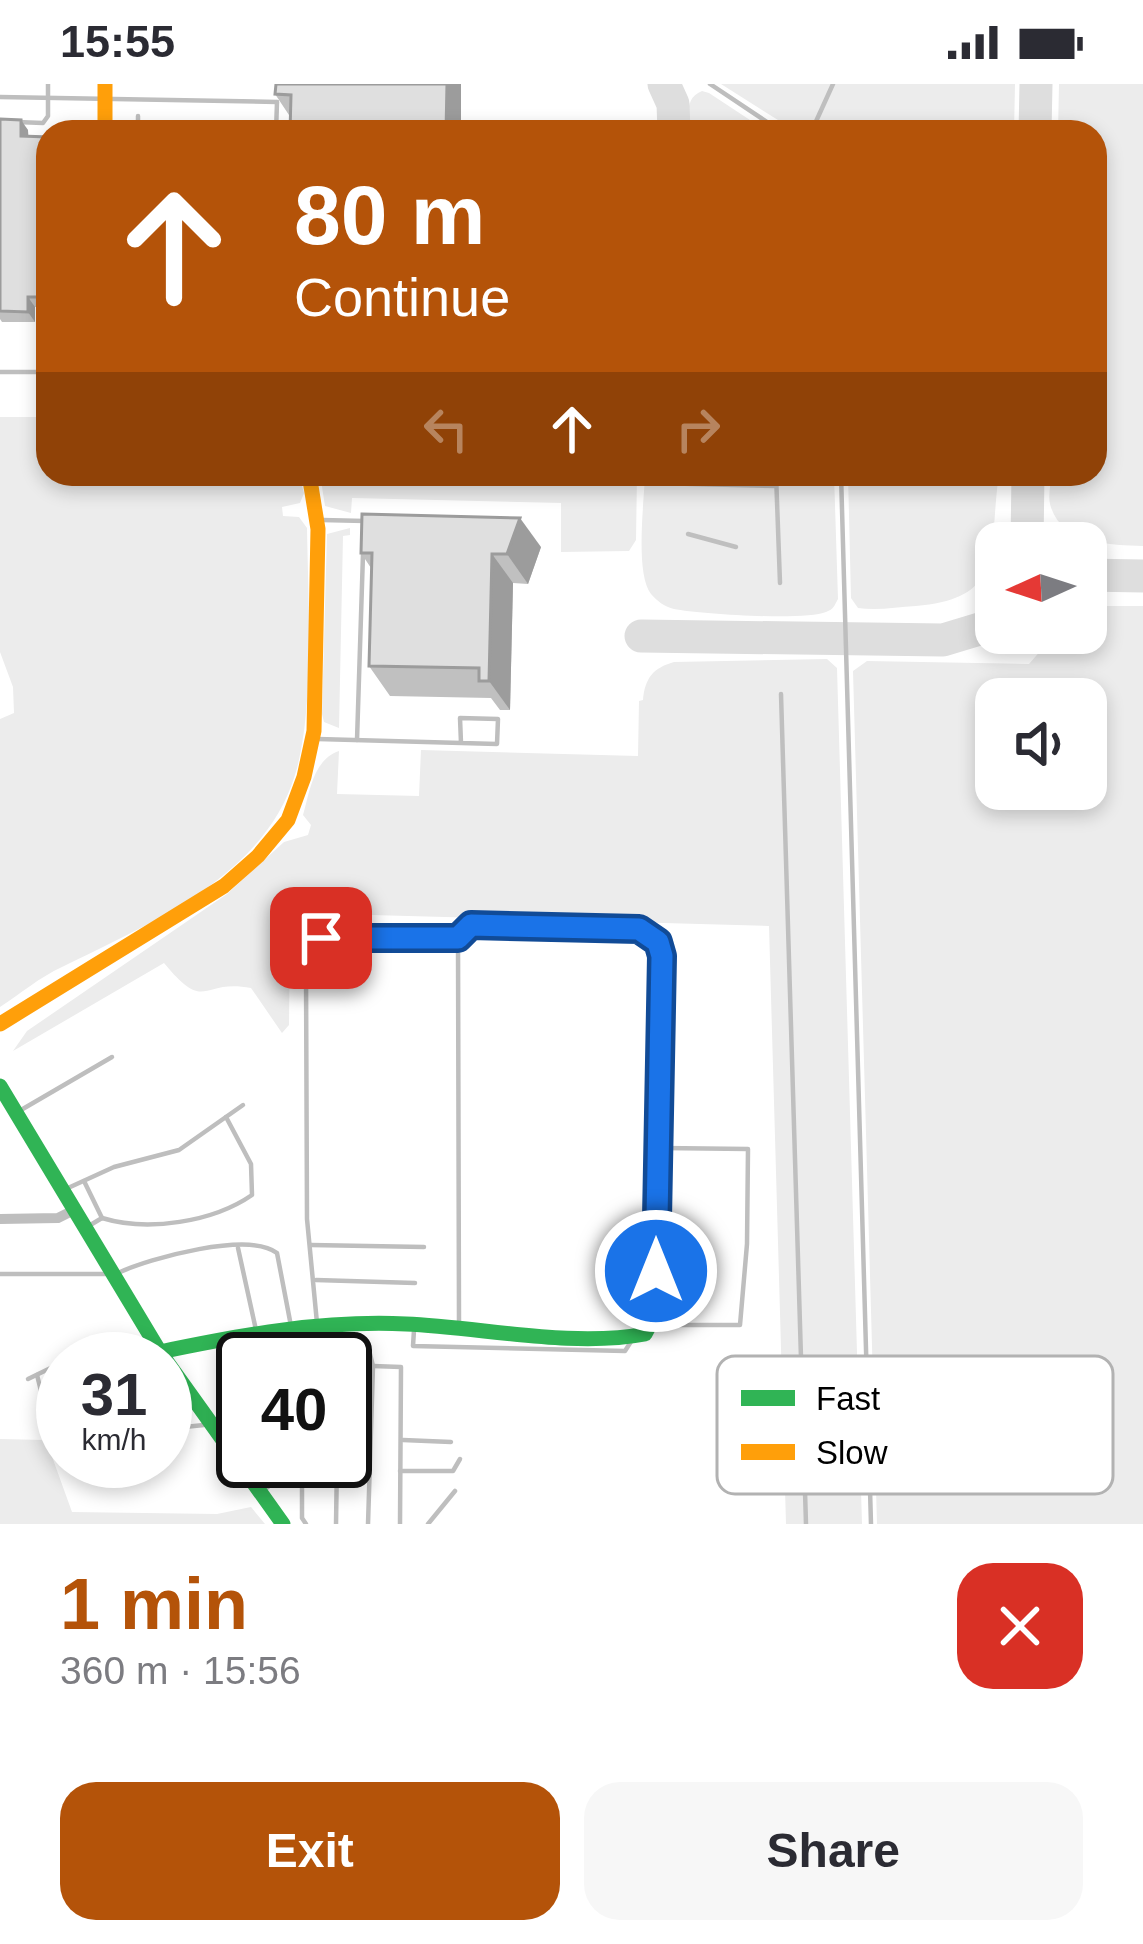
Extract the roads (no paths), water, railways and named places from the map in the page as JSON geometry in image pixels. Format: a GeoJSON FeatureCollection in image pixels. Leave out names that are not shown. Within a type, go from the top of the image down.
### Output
{"type":"FeatureCollection","features":[{"type":"Feature","properties":{"kind":"street"},"geometry":{"type":"LineString","coordinates":[[0,1024],[224,886],[259,856],[289,820],[312,739],[317,520],[311,486]]}},
{"type":"Feature","properties":{"kind":"street"},"geometry":{"type":"LineString","coordinates":[[0,1087],[148,1332]]}},
{"type":"Feature","properties":{"kind":"street"},"geometry":{"type":"LineString","coordinates":[[192,1345],[317,1323],[645,1334],[653,1324],[657,1113]]}},
{"type":"Feature","properties":{"kind":"street"},"geometry":{"type":"LineString","coordinates":[[0,1219],[58,1218],[74,1210]]}},
{"type":"Feature","properties":{"kind":"street"},"geometry":{"type":"LineString","coordinates":[[192,1398],[216,1432]]}},
{"type":"Feature","properties":{"kind":"street"},"geometry":{"type":"LineString","coordinates":[[256,1488],[283,1524]]}},
{"type":"Feature","properties":{"kind":"lane"},"geometry":{"type":"LineString","coordinates":[[45,120],[48,84]]}},
{"type":"Feature","properties":{"kind":"lane"},"geometry":{"type":"LineString","coordinates":[[276,120],[277,84]]}},
{"type":"Feature","properties":{"kind":"lane"},"geometry":{"type":"LineString","coordinates":[[710,84],[764,120]]}},
{"type":"Feature","properties":{"kind":"lane"},"geometry":{"type":"LineString","coordinates":[[0,97],[105,92],[277,102]]}},
{"type":"Feature","properties":{"kind":"lane"},"geometry":{"type":"LineString","coordinates":[[7,122],[36,123]]}},
{"type":"Feature","properties":{"kind":"lane"},"geometry":{"type":"LineString","coordinates":[[0,372],[36,372]]}},
{"type":"Feature","properties":{"kind":"lane"},"geometry":{"type":"LineString","coordinates":[[841,486],[866,1356]]}},
{"type":"Feature","properties":{"kind":"lane"},"geometry":{"type":"LineString","coordinates":[[317,520],[364,521]]}},
{"type":"Feature","properties":{"kind":"lane"},"geometry":{"type":"LineString","coordinates":[[357,740],[363,543]]}},
{"type":"Feature","properties":{"kind":"lane"},"geometry":{"type":"LineString","coordinates":[[312,739],[357,740],[460,743],[497,744],[498,719],[460,718],[460,743]]}},
{"type":"Feature","properties":{"kind":"lane"},"geometry":{"type":"LineString","coordinates":[[317,1323],[307,1219],[305,970],[310,949],[321,938],[458,938],[471,925],[639,929],[658,942],[662,956],[657,1113]]}},
{"type":"Feature","properties":{"kind":"lane"},"geometry":{"type":"LineString","coordinates":[[458,938],[459,1328]]}},
{"type":"Feature","properties":{"kind":"lane"},"geometry":{"type":"LineString","coordinates":[[16,1112],[112,1057]]}},
{"type":"Feature","properties":{"kind":"lane"},"geometry":{"type":"LineString","coordinates":[[63,1191],[113,1167],[179,1150],[243,1105]]}},
{"type":"Feature","properties":{"kind":"lane"},"geometry":{"type":"LineString","coordinates":[[86,1228],[102,1218],[186,1222],[236,1206],[252,1195],[251,1164],[226,1117]]}},
{"type":"Feature","properties":{"kind":"lane"},"geometry":{"type":"LineString","coordinates":[[653,1324],[740,1325],[748,1244],[748,1149],[656,1148]]}},
{"type":"Feature","properties":{"kind":"lane"},"geometry":{"type":"LineString","coordinates":[[84,1181],[102,1218]]}},
{"type":"Feature","properties":{"kind":"lane"},"geometry":{"type":"LineString","coordinates":[[0,1274],[114,1275],[164,1256],[212,1246],[270,1247],[278,1253],[291,1326]]}},
{"type":"Feature","properties":{"kind":"lane"},"geometry":{"type":"LineString","coordinates":[[311,1246],[424,1247]]}},
{"type":"Feature","properties":{"kind":"lane"},"geometry":{"type":"LineString","coordinates":[[237,1247],[256,1330]]}},
{"type":"Feature","properties":{"kind":"lane"},"geometry":{"type":"LineString","coordinates":[[316,1280],[415,1283]]}},
{"type":"Feature","properties":{"kind":"lane"},"geometry":{"type":"LineString","coordinates":[[415,1325],[413,1346],[625,1351],[634,1337]]}},
{"type":"Feature","properties":{"kind":"lane"},"geometry":{"type":"LineString","coordinates":[[368,1524],[372,1362]]}},
{"type":"Feature","properties":{"kind":"lane"},"geometry":{"type":"LineString","coordinates":[[373,1366],[401,1367],[400,1524]]}},
{"type":"Feature","properties":{"kind":"lane"},"geometry":{"type":"LineString","coordinates":[[28,1379],[36,1375]]}},
{"type":"Feature","properties":{"kind":"lane"},"geometry":{"type":"LineString","coordinates":[[192,1426],[210,1424]]}},
{"type":"Feature","properties":{"kind":"lane"},"geometry":{"type":"LineString","coordinates":[[400,1439],[451,1442]]}},
{"type":"Feature","properties":{"kind":"lane"},"geometry":{"type":"LineString","coordinates":[[400,1471],[453,1472],[460,1459]]}},
{"type":"Feature","properties":{"kind":"lane"},"geometry":{"type":"LineString","coordinates":[[303,1488],[304,1494]]}},
{"type":"Feature","properties":{"kind":"lane"},"geometry":{"type":"LineString","coordinates":[[304,1488],[302,1518],[306,1524]]}},
{"type":"Feature","properties":{"kind":"lane"},"geometry":{"type":"LineString","coordinates":[[336,1524],[337,1488]]}},
{"type":"Feature","properties":{"kind":"lane"},"geometry":{"type":"LineString","coordinates":[[428,1524],[455,1491]]}},
{"type":"Feature","properties":{"kind":"lane"},"geometry":{"type":"LineString","coordinates":[[870,1494],[871,1524]]}},
{"type":"Feature","properties":{"kind":"waterway"},"geometry":{"type":"LineString","coordinates":[[817,120],[833,84]]}},
{"type":"Feature","properties":{"kind":"waterway"},"geometry":{"type":"LineString","coordinates":[[776,486],[780,583]]}},
{"type":"Feature","properties":{"kind":"waterway"},"geometry":{"type":"LineString","coordinates":[[688,534],[736,547]]}},
{"type":"Feature","properties":{"kind":"waterway"},"geometry":{"type":"LineString","coordinates":[[781,694],[801,1356]]}},
{"type":"Feature","properties":{"kind":"waterway"},"geometry":{"type":"LineString","coordinates":[[805,1494],[806,1524]]}}]}
